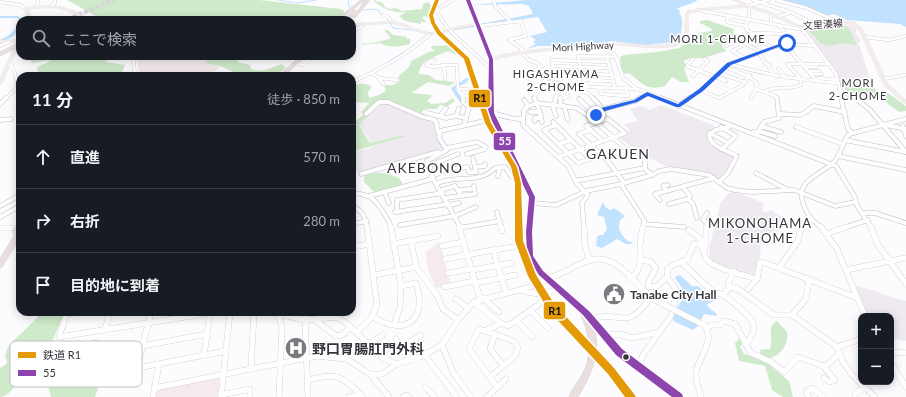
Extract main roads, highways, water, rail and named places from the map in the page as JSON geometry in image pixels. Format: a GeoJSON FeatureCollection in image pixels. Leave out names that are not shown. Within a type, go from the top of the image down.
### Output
{"type":"FeatureCollection","features":[{"type":"Feature","properties":{"kind":"highway"},"geometry":{"type":"LineString","coordinates":[[343,16],[365,0]]}},
{"type":"Feature","properties":{"kind":"highway"},"geometry":{"type":"LineString","coordinates":[[348,16],[365,0]]}},
{"type":"Feature","properties":{"kind":"highway"},"geometry":{"type":"LineString","coordinates":[[354,16],[365,0]]}},
{"type":"Feature","properties":{"kind":"highway"},"geometry":{"type":"LineString","coordinates":[[0,54],[16,44]]}},
{"type":"Feature","properties":{"kind":"highway"},"geometry":{"type":"LineString","coordinates":[[288,72],[300,60]]}},
{"type":"Feature","properties":{"kind":"highway"},"geometry":{"type":"LineString","coordinates":[[286,72],[302,60]]}},
{"type":"Feature","properties":{"kind":"highway"},"geometry":{"type":"LineString","coordinates":[[0,257],[16,234]]}},
{"type":"Feature","properties":{"kind":"highway"},"geometry":{"type":"LineString","coordinates":[[0,265],[16,236]]}},
{"type":"Feature","properties":{"kind":"highway"},"geometry":{"type":"LineString","coordinates":[[573,397],[586,374],[592,357],[589,319],[581,308]]}},
{"type":"Feature","properties":{"kind":"main road"},"geometry":{"type":"LineString","coordinates":[[468,0],[491,58],[492,116],[532,197],[529,232],[530,256],[542,272],[581,308]]}},
{"type":"Feature","properties":{"kind":"main road"},"geometry":{"type":"LineString","coordinates":[[735,0],[748,7]]}},
{"type":"Feature","properties":{"kind":"main road"},"geometry":{"type":"LineString","coordinates":[[29,16],[26,10],[37,7],[51,6],[73,12],[80,16]]}},
{"type":"Feature","properties":{"kind":"main road","name":"Mori Highway"},"geometry":{"type":"LineString","coordinates":[[491,58],[534,50],[612,44],[648,46],[678,43],[685,37],[687,28],[686,13],[698,10],[748,7]]}},
{"type":"Feature","properties":{"kind":"main road","name":"文里湊線"},"geometry":{"type":"LineString","coordinates":[[748,7],[771,14],[802,29],[817,25],[849,22],[856,25],[865,37],[886,85],[906,102]]}},
{"type":"Feature","properties":{"kind":"main road"},"geometry":{"type":"LineString","coordinates":[[356,25],[390,22],[430,34],[479,25]]}},
{"type":"Feature","properties":{"kind":"main road"},"geometry":{"type":"LineString","coordinates":[[0,41],[16,42]]}},
{"type":"Feature","properties":{"kind":"main road"},"geometry":{"type":"LineString","coordinates":[[0,84],[16,48]]}},
{"type":"Feature","properties":{"kind":"main road"},"geometry":{"type":"LineString","coordinates":[[589,319],[619,352],[679,397]]}},
{"type":"Feature","properties":{"kind":"water"},"geometry":{"type":"Polygon","coordinates":[[[527,0],[698,0],[677,9],[680,11],[679,14],[682,18],[682,24],[681,39],[677,42],[646,45],[611,41],[594,46],[538,46],[527,49],[536,44],[533,42],[536,40],[530,36],[547,32],[538,17],[480,24],[533,14],[529,6],[523,4],[472,5],[527,0]]]}},
{"type":"Feature","properties":{"kind":"water"},"geometry":{"type":"Polygon","coordinates":[[[779,0],[906,0],[906,27],[900,24],[847,20],[834,14],[825,16],[779,0]]]}},
{"type":"Feature","properties":{"kind":"water"},"geometry":{"type":"Polygon","coordinates":[[[603,202],[606,208],[611,210],[614,208],[625,216],[620,220],[619,229],[628,241],[633,242],[632,244],[626,244],[617,239],[602,248],[596,246],[597,237],[599,235],[603,235],[607,229],[604,217],[597,215],[603,202]]]}},
{"type":"Feature","properties":{"kind":"water"},"geometry":{"type":"Polygon","coordinates":[[[680,275],[692,286],[698,286],[714,301],[707,304],[708,307],[717,314],[716,316],[704,314],[698,326],[693,330],[673,321],[675,311],[683,297],[682,288],[675,278],[676,276],[680,275]]]}},
{"type":"Feature","properties":{"kind":"waterway"},"geometry":{"type":"LineString","coordinates":[[278,0],[297,3],[316,0]]}},
{"type":"Feature","properties":{"kind":"waterway"},"geometry":{"type":"LineString","coordinates":[[349,0],[348,3],[350,8]]}},
{"type":"Feature","properties":{"kind":"waterway"},"geometry":{"type":"LineString","coordinates":[[364,10],[377,9],[382,15]]}},
{"type":"Feature","properties":{"kind":"waterway"},"geometry":{"type":"LineString","coordinates":[[0,17],[16,17]]}},
{"type":"Feature","properties":{"kind":"waterway"},"geometry":{"type":"LineString","coordinates":[[390,22],[393,28],[411,30]]}},
{"type":"Feature","properties":{"kind":"waterway"},"geometry":{"type":"LineString","coordinates":[[454,29],[481,25]]}},
{"type":"Feature","properties":{"kind":"waterway"},"geometry":{"type":"LineString","coordinates":[[0,42],[12,35],[16,30]]}},
{"type":"Feature","properties":{"kind":"waterway"},"geometry":{"type":"LineString","coordinates":[[388,62],[404,52]]}},
{"type":"Feature","properties":{"kind":"waterway"},"geometry":{"type":"LineString","coordinates":[[466,105],[460,100],[453,88],[467,79]]}},
{"type":"Feature","properties":{"kind":"tunnel"},"geometry":{"type":"LineString","coordinates":[[75,16],[114,0]]}},
{"type":"Feature","properties":{"kind":"rail line","name":"R1"},"geometry":{"type":"LineString","coordinates":[[437,0],[431,15],[433,23],[439,33],[466,58],[488,123],[514,167],[518,183],[519,241],[532,276],[552,308],[611,371],[631,397]]}},
{"type":"Feature","properties":{"kind":"place","name":"Tanabe City Hall"},"geometry":{"type":"Point","coordinates":[614,294]}},
{"type":"Feature","properties":{"kind":"place","name":"野口胃腸肛門外科"},"geometry":{"type":"Point","coordinates":[296,348]}},
{"type":"Feature","properties":{"kind":"district","name":"MORI 1-CHOME"},"geometry":{"type":"Point","coordinates":[718,38]}},
{"type":"Feature","properties":{"kind":"district","name":"HIGASHIYAMA 2-CHOME"},"geometry":{"type":"Point","coordinates":[556,79]}},
{"type":"Feature","properties":{"kind":"district","name":"MORI 2-CHOME"},"geometry":{"type":"Point","coordinates":[858,88]}},
{"type":"Feature","properties":{"kind":"district","name":"GAKUEN"},"geometry":{"type":"Point","coordinates":[618,153]}},
{"type":"Feature","properties":{"kind":"district","name":"AKEBONO"},"geometry":{"type":"Point","coordinates":[425,167]}},
{"type":"Feature","properties":{"kind":"district","name":"MIKONOHAMA 1-CHOME"},"geometry":{"type":"Point","coordinates":[760,230]}}]}
